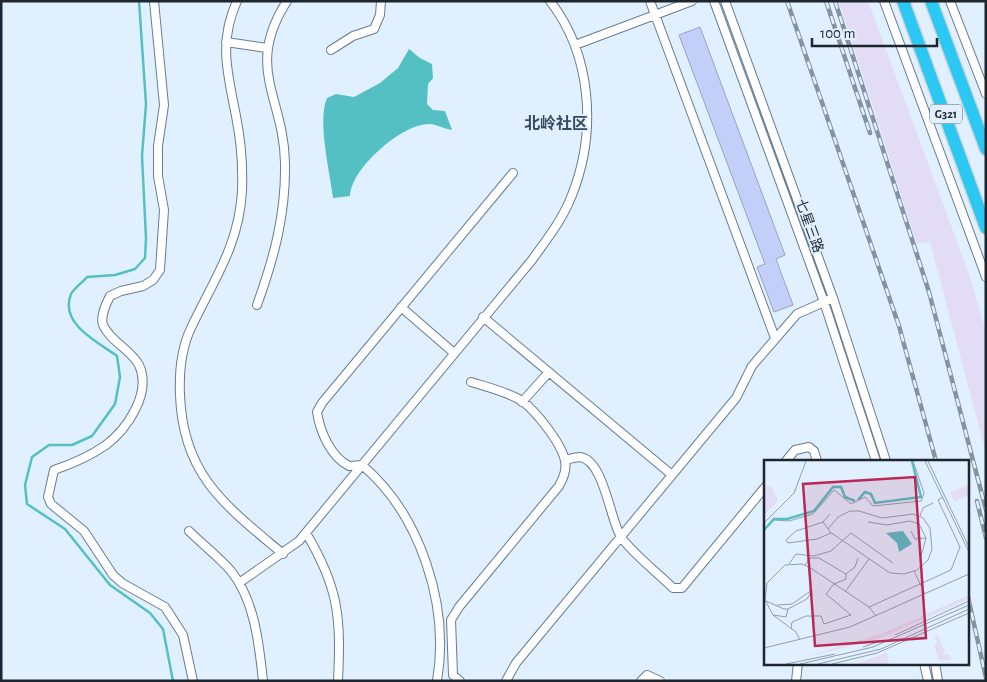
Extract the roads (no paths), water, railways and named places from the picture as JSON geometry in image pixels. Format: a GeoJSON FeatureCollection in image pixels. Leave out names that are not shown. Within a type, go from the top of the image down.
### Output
{"type":"FeatureCollection","features":[{"type":"Feature","properties":{"kind":"highway","name":"G321"},"geometry":{"type":"LineString","coordinates":[[903,1],[986,228]]}},
{"type":"Feature","properties":{"kind":"highway","name":"G321"},"geometry":{"type":"LineString","coordinates":[[931,1],[986,149]]}},
{"type":"Feature","properties":{"kind":"street"},"geometry":{"type":"LineString","coordinates":[[154,1],[164,104],[158,146],[158,176],[164,210],[160,270],[153,280],[143,286],[121,291],[110,296],[103,316],[104,325],[139,366],[142,380],[140,399],[119,432],[107,444],[80,460],[54,470],[48,497],[51,504],[84,531],[122,583],[166,607],[183,635],[193,681]]}},
{"type":"Feature","properties":{"kind":"street"},"geometry":{"type":"LineString","coordinates":[[237,1],[226,42],[225,62],[241,148],[242,178],[239,217],[230,252],[190,330],[182,353],[179,381],[180,411],[184,433],[192,455],[211,489],[229,508],[283,554]]}},
{"type":"Feature","properties":{"kind":"street"},"geometry":{"type":"LineString","coordinates":[[257,305],[273,261],[285,193],[285,161],[269,83],[267,48],[271,32],[288,1]]}},
{"type":"Feature","properties":{"kind":"street"},"geometry":{"type":"LineString","coordinates":[[332,50],[353,36],[374,29],[380,15],[382,1]]}},
{"type":"Feature","properties":{"kind":"street"},"geometry":{"type":"LineString","coordinates":[[239,582],[283,554],[299,541],[532,260],[559,222],[572,195],[582,166],[587,109],[586,89],[575,45],[568,28],[550,1]]}},
{"type":"Feature","properties":{"kind":"street"},"geometry":{"type":"LineString","coordinates":[[650,1],[775,338]]}},
{"type":"Feature","properties":{"kind":"street"},"geometry":{"type":"LineString","coordinates":[[575,45],[692,1]]}},
{"type":"Feature","properties":{"kind":"street","name":"七星三路"},"geometry":{"type":"LineString","coordinates":[[714,1],[824,302],[876,460]]}},
{"type":"Feature","properties":{"kind":"street","name":"七星三路"},"geometry":{"type":"LineString","coordinates":[[725,1],[833,298],[886,460]]}},
{"type":"Feature","properties":{"kind":"street"},"geometry":{"type":"LineString","coordinates":[[884,1],[986,277]]}},
{"type":"Feature","properties":{"kind":"street"},"geometry":{"type":"LineString","coordinates":[[950,1],[986,94]]}},
{"type":"Feature","properties":{"kind":"street"},"geometry":{"type":"LineString","coordinates":[[226,42],[267,48]]}},
{"type":"Feature","properties":{"kind":"street"},"geometry":{"type":"LineString","coordinates":[[437,681],[438,619],[434,593],[421,550],[408,520],[379,479],[362,465],[349,466],[336,455],[321,430],[317,412],[322,403],[512,173]]}},
{"type":"Feature","properties":{"kind":"street"},"geometry":{"type":"LineString","coordinates":[[506,681],[516,663],[736,398],[752,366],[775,338],[797,314],[833,298]]}},
{"type":"Feature","properties":{"kind":"street"},"geometry":{"type":"LineString","coordinates":[[401,307],[454,353]]}},
{"type":"Feature","properties":{"kind":"street"},"geometry":{"type":"LineString","coordinates":[[483,318],[672,475]]}},
{"type":"Feature","properties":{"kind":"street"},"geometry":{"type":"LineString","coordinates":[[522,402],[549,372]]}},
{"type":"Feature","properties":{"kind":"street"},"geometry":{"type":"LineString","coordinates":[[460,681],[453,675],[451,620],[459,607],[559,486],[564,477],[565,460],[546,427],[522,402],[471,382]]}},
{"type":"Feature","properties":{"kind":"street"},"geometry":{"type":"LineString","coordinates":[[787,460],[795,450],[809,446],[814,451],[817,460]]}},
{"type":"Feature","properties":{"kind":"street"},"geometry":{"type":"LineString","coordinates":[[565,460],[578,457],[585,458],[593,466],[602,484],[621,536],[673,588],[682,588],[764,488]]}},
{"type":"Feature","properties":{"kind":"street"},"geometry":{"type":"LineString","coordinates":[[189,531],[230,570],[239,582],[255,625],[263,681]]}},
{"type":"Feature","properties":{"kind":"street"},"geometry":{"type":"LineString","coordinates":[[306,532],[324,563],[336,602],[340,644],[338,681]]}},
{"type":"Feature","properties":{"kind":"street"},"geometry":{"type":"LineString","coordinates":[[796,681],[798,664]]}},
{"type":"Feature","properties":{"kind":"street"},"geometry":{"type":"LineString","coordinates":[[924,664],[928,681]]}},
{"type":"Feature","properties":{"kind":"street"},"geometry":{"type":"LineString","coordinates":[[935,664],[938,681]]}},
{"type":"Feature","properties":{"kind":"street"},"geometry":{"type":"LineString","coordinates":[[641,681],[647,675],[660,681]]}},
{"type":"Feature","properties":{"kind":"water"},"geometry":{"type":"Polygon","coordinates":[[[409,49],[420,58],[432,64],[433,78],[428,84],[427,104],[433,110],[445,111],[452,130],[429,124],[405,131],[379,150],[368,161],[359,173],[350,196],[333,198],[323,120],[327,98],[336,94],[354,97],[380,83],[398,68],[409,49]]]}},
{"type":"Feature","properties":{"kind":"waterway"},"geometry":{"type":"LineString","coordinates":[[139,1],[146,104],[142,156],[146,238],[145,258],[135,269],[115,275],[87,277],[72,292],[69,305],[70,314],[82,331],[117,356],[120,377],[115,404],[92,436],[72,445],[49,445],[32,457],[25,485],[27,504],[65,529],[110,585],[150,613],[163,629],[173,681]]}},
{"type":"Feature","properties":{"kind":"railway"},"geometry":{"type":"LineString","coordinates":[[787,1],[899,326],[936,460]]}},
{"type":"Feature","properties":{"kind":"railway"},"geometry":{"type":"LineString","coordinates":[[826,1],[870,133]]}},
{"type":"Feature","properties":{"kind":"railway"},"geometry":{"type":"LineString","coordinates":[[835,1],[929,292],[986,510]]}},
{"type":"Feature","properties":{"kind":"railway"},"geometry":{"type":"LineString","coordinates":[[977,501],[986,538]]}},
{"type":"Feature","properties":{"kind":"railway"},"geometry":{"type":"LineString","coordinates":[[970,606],[986,678]]}},
{"type":"Feature","properties":{"kind":"district","name":"北岭社区"},"geometry":{"type":"Point","coordinates":[556,124]}}]}
